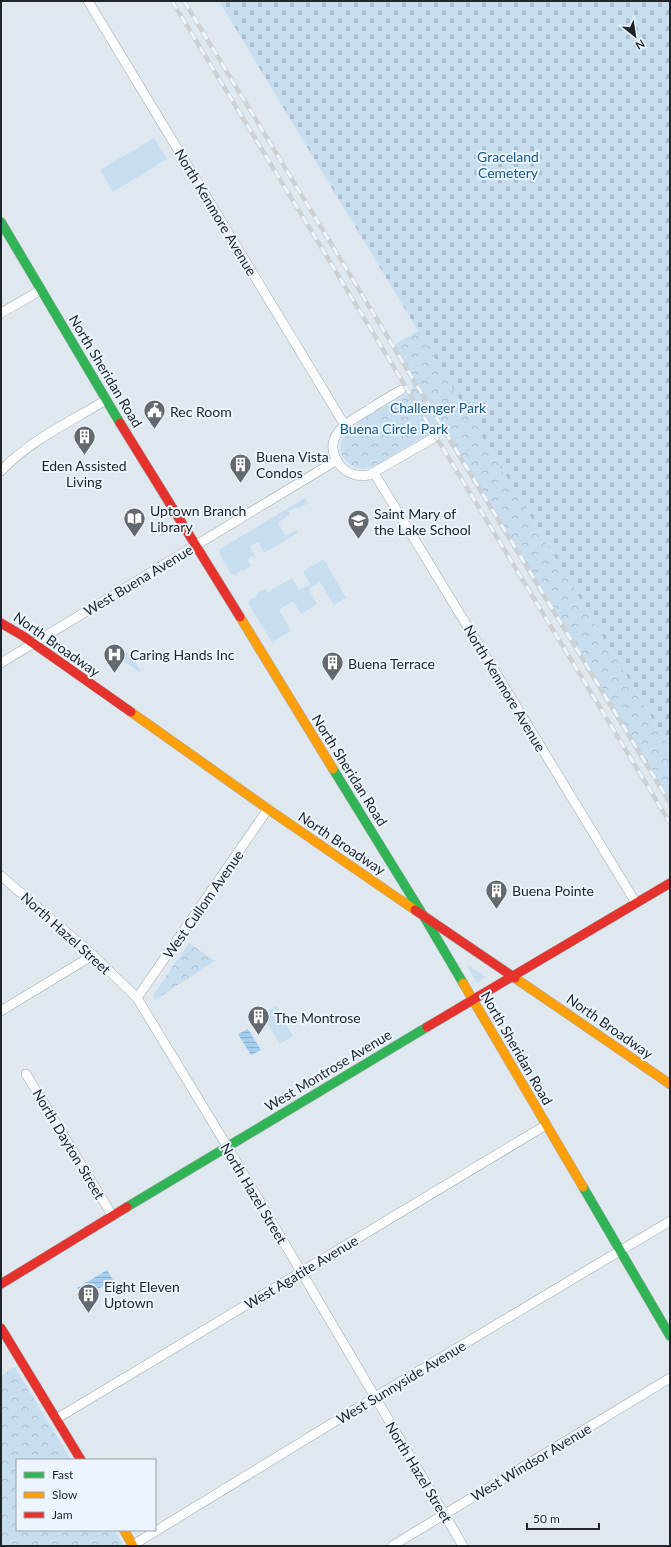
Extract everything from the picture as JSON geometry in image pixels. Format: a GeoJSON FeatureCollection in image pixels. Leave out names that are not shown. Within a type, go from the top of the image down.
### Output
{"type":"FeatureCollection","features":[{"type":"Feature","properties":{"kind":"main road","name":"North Sheridan Road"},"geometry":{"type":"LineString","coordinates":[[1,222],[106,400],[422,915],[670,1336]]}},
{"type":"Feature","properties":{"kind":"main road","name":"North Broadway"},"geometry":{"type":"LineString","coordinates":[[1,623],[268,810],[670,1084]]}},
{"type":"Feature","properties":{"kind":"main road","name":"West Montrose Avenue"},"geometry":{"type":"LineString","coordinates":[[1,1284],[227,1146],[670,883]]}},
{"type":"Feature","properties":{"kind":"main road"},"geometry":{"type":"LineString","coordinates":[[1,1328],[80,1459]]}},
{"type":"Feature","properties":{"kind":"main road"},"geometry":{"type":"LineString","coordinates":[[125,1531],[133,1546]]}},
{"type":"Feature","properties":{"kind":"street","name":"North Kenmore Avenue"},"geometry":{"type":"LineString","coordinates":[[88,1],[344,424]]}},
{"type":"Feature","properties":{"kind":"street"},"geometry":{"type":"LineString","coordinates":[[1,313],[41,290]]}},
{"type":"Feature","properties":{"kind":"street"},"geometry":{"type":"LineString","coordinates":[[401,390],[344,424],[333,444],[333,450],[342,468],[351,473],[363,476],[374,473],[432,439]]}},
{"type":"Feature","properties":{"kind":"street"},"geometry":{"type":"LineString","coordinates":[[1,471],[32,444],[106,400]]}},
{"type":"Feature","properties":{"kind":"street","name":"West Buena Avenue"},"geometry":{"type":"LineString","coordinates":[[1,663],[337,460]]}},
{"type":"Feature","properties":{"kind":"street","name":"North Kenmore Avenue"},"geometry":{"type":"LineString","coordinates":[[374,473],[636,903]]}},
{"type":"Feature","properties":{"kind":"street","name":"West Cullom Avenue"},"geometry":{"type":"LineString","coordinates":[[137,998],[268,810]]}},
{"type":"Feature","properties":{"kind":"street","name":"North Hazel Street"},"geometry":{"type":"LineString","coordinates":[[1,876],[93,955],[137,998],[302,1272],[463,1546]]}},
{"type":"Feature","properties":{"kind":"street"},"geometry":{"type":"LineString","coordinates":[[1,1011],[93,955]]}},
{"type":"Feature","properties":{"kind":"street","name":"North Dayton Street"},"geometry":{"type":"LineString","coordinates":[[26,1074],[112,1215]]}},
{"type":"Feature","properties":{"kind":"street","name":"West Agatite Avenue"},"geometry":{"type":"LineString","coordinates":[[56,1418],[546,1126]]}},
{"type":"Feature","properties":{"kind":"street","name":"West Sunnyside Avenue"},"geometry":{"type":"LineString","coordinates":[[133,1546],[375,1397],[670,1221]]}},
{"type":"Feature","properties":{"kind":"street","name":"West Windsor Avenue"},"geometry":{"type":"LineString","coordinates":[[392,1546],[670,1378]]}},
{"type":"Feature","properties":{"kind":"green space","name":"Graceland Cemetery"},"geometry":{"type":"Polygon","coordinates":[[[219,1],[670,1],[670,748],[219,1]]]}},
{"type":"Feature","properties":{"kind":"green space"},"geometry":{"type":"Polygon","coordinates":[[[154,138],[167,159],[113,192],[100,170],[154,138]]]}},
{"type":"Feature","properties":{"kind":"green space","name":"Challenger Park"},"geometry":{"type":"Polygon","coordinates":[[[418,331],[670,748],[670,808],[442,432],[440,430],[434,431],[380,463],[367,468],[361,469],[355,467],[342,456],[341,444],[347,432],[362,420],[406,394],[413,388],[410,379],[391,347],[418,331]]]}},
{"type":"Feature","properties":{"kind":"green space"},"geometry":{"type":"Polygon","coordinates":[[[305,498],[308,503],[298,509],[295,508],[289,511],[289,515],[278,523],[285,536],[296,530],[298,533],[264,553],[258,542],[250,547],[256,558],[252,556],[249,558],[251,566],[244,571],[242,570],[236,575],[231,574],[219,554],[220,549],[305,498]]]}},
{"type":"Feature","properties":{"kind":"green space"},"geometry":{"type":"Polygon","coordinates":[[[324,559],[346,598],[334,605],[320,582],[309,589],[317,604],[301,614],[293,601],[279,610],[291,631],[274,641],[275,643],[273,644],[248,603],[250,599],[255,598],[258,592],[265,589],[268,592],[292,578],[299,590],[310,584],[303,571],[324,559]]]}},
{"type":"Feature","properties":{"kind":"green space"},"geometry":{"type":"Polygon","coordinates":[[[129,652],[141,671],[139,672],[121,659],[129,652]]]}},
{"type":"Feature","properties":{"kind":"green space"},"geometry":{"type":"Polygon","coordinates":[[[189,943],[215,961],[155,1000],[153,995],[189,943]]]}},
{"type":"Feature","properties":{"kind":"green space"},"geometry":{"type":"Polygon","coordinates":[[[466,964],[467,965],[486,977],[477,983],[466,964]]]}},
{"type":"Feature","properties":{"kind":"green space"},"geometry":{"type":"Polygon","coordinates":[[[276,1006],[293,1036],[280,1044],[262,1014],[276,1006]]]}},
{"type":"Feature","properties":{"kind":"green space"},"geometry":{"type":"Polygon","coordinates":[[[15,1367],[70,1459],[16,1459],[16,1531],[115,1531],[124,1546],[1,1546],[1,1375],[15,1367]]]}},
{"type":"Feature","properties":{"kind":"water"},"geometry":{"type":"Polygon","coordinates":[[[248,1029],[261,1050],[251,1055],[238,1034],[248,1029]]]}},
{"type":"Feature","properties":{"kind":"water"},"geometry":{"type":"Polygon","coordinates":[[[107,1270],[113,1280],[83,1298],[77,1288],[107,1270]]]}},
{"type":"Feature","properties":{"kind":"railway"},"geometry":{"type":"LineString","coordinates":[[172,1],[670,823]]}},
{"type":"Feature","properties":{"kind":"railway"},"geometry":{"type":"LineString","coordinates":[[184,1],[670,803]]}},
{"type":"Feature","properties":{"kind":"traffic: fast"},"geometry":{"type":"LineString","coordinates":[[1,222],[120,423]]}},
{"type":"Feature","properties":{"kind":"traffic: fast"},"geometry":{"type":"LineString","coordinates":[[333,769],[463,983]]}},
{"type":"Feature","properties":{"kind":"traffic: fast"},"geometry":{"type":"LineString","coordinates":[[127,1207],[427,1027]]}},
{"type":"Feature","properties":{"kind":"traffic: fast"},"geometry":{"type":"LineString","coordinates":[[583,1187],[670,1336]]}},
{"type":"Feature","properties":{"kind":"traffic: slow"},"geometry":{"type":"LineString","coordinates":[[240,617],[333,769]]}},
{"type":"Feature","properties":{"kind":"traffic: slow"},"geometry":{"type":"LineString","coordinates":[[131,712],[268,809],[415,910]]}},
{"type":"Feature","properties":{"kind":"traffic: slow"},"geometry":{"type":"LineString","coordinates":[[515,978],[670,1084]]}},
{"type":"Feature","properties":{"kind":"traffic: slow"},"geometry":{"type":"LineString","coordinates":[[463,983],[583,1187]]}},
{"type":"Feature","properties":{"kind":"traffic: slow"},"geometry":{"type":"LineString","coordinates":[[125,1531],[133,1546]]}},
{"type":"Feature","properties":{"kind":"traffic: jam"},"geometry":{"type":"LineString","coordinates":[[120,423],[240,617]]}},
{"type":"Feature","properties":{"kind":"traffic: jam"},"geometry":{"type":"LineString","coordinates":[[1,623],[23,636],[131,712]]}},
{"type":"Feature","properties":{"kind":"traffic: jam"},"geometry":{"type":"LineString","coordinates":[[427,1027],[670,883]]}},
{"type":"Feature","properties":{"kind":"traffic: jam"},"geometry":{"type":"LineString","coordinates":[[415,910],[515,978]]}},
{"type":"Feature","properties":{"kind":"traffic: jam"},"geometry":{"type":"LineString","coordinates":[[1,1284],[127,1207]]}},
{"type":"Feature","properties":{"kind":"traffic: jam"},"geometry":{"type":"LineString","coordinates":[[1,1328],[80,1459]]}},
{"type":"Feature","properties":{"kind":"place","name":"Rec Room"},"geometry":{"type":"Point","coordinates":[154,430]}},
{"type":"Feature","properties":{"kind":"place","name":"Eden Assisted Living"},"geometry":{"type":"Point","coordinates":[84,456]}},
{"type":"Feature","properties":{"kind":"place","name":"Buena Vista Condos"},"geometry":{"type":"Point","coordinates":[240,484]}},
{"type":"Feature","properties":{"kind":"place","name":"Uptown Branch Library"},"geometry":{"type":"Point","coordinates":[134,538]}},
{"type":"Feature","properties":{"kind":"place","name":"Saint Mary of the Lake School"},"geometry":{"type":"Point","coordinates":[359,540]}},
{"type":"Feature","properties":{"kind":"place","name":"Caring Hands Inc"},"geometry":{"type":"Point","coordinates":[114,674]}},
{"type":"Feature","properties":{"kind":"place","name":"Buena Terrace"},"geometry":{"type":"Point","coordinates":[333,682]}},
{"type":"Feature","properties":{"kind":"place","name":"Buena Pointe"},"geometry":{"type":"Point","coordinates":[496,910]}},
{"type":"Feature","properties":{"kind":"place","name":"The Montrose"},"geometry":{"type":"Point","coordinates":[259,1036]}},
{"type":"Feature","properties":{"kind":"place","name":"Eight Eleven Uptown"},"geometry":{"type":"Point","coordinates":[89,1314]}},
{"type":"Feature","properties":{"kind":"park label","name":"Buena Circle Park"},"geometry":{"type":"Point","coordinates":[394,428]}}]}
